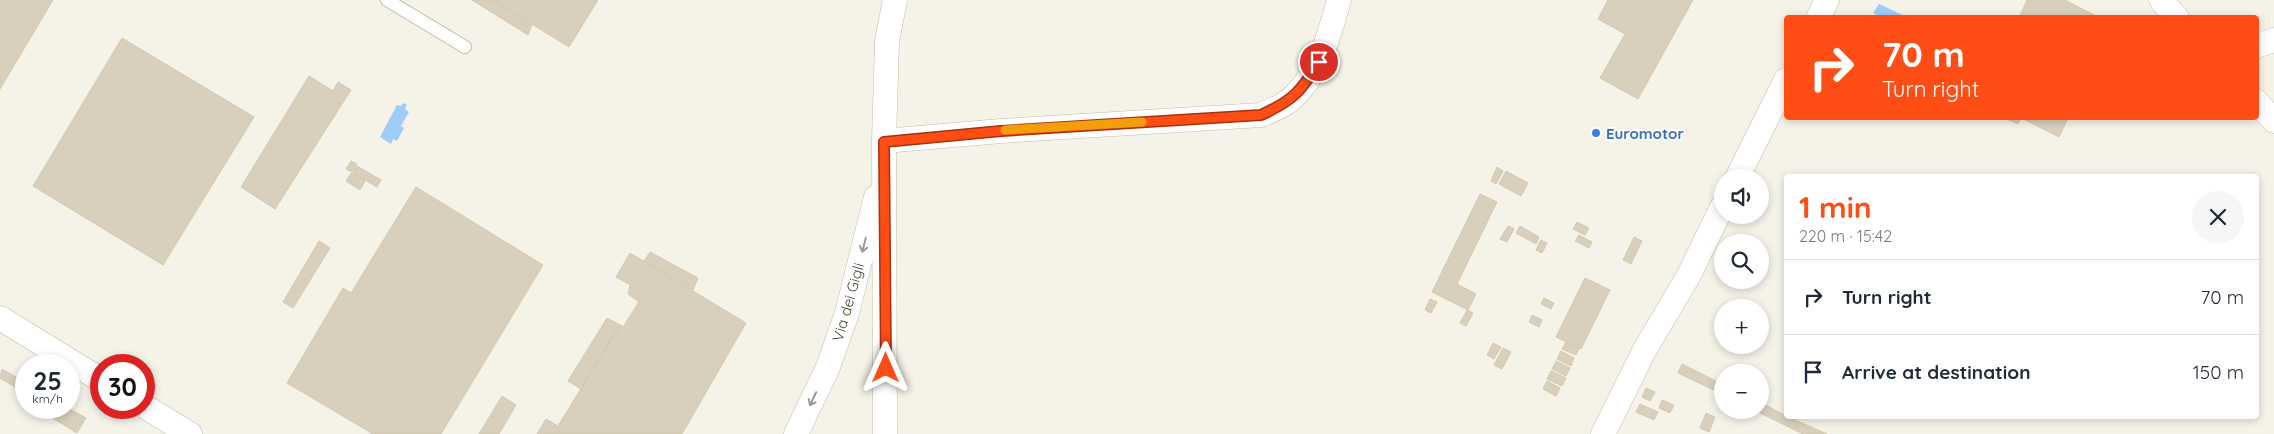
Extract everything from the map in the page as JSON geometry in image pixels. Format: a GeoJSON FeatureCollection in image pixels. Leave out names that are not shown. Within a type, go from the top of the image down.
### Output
{"type":"FeatureCollection","features":[{"type":"Feature","properties":{"kind":"street"},"geometry":{"type":"LineString","coordinates":[[885,434],[884,153],[887,41],[895,0]]}},
{"type":"Feature","properties":{"kind":"street"},"geometry":{"type":"LineString","coordinates":[[884,153],[1001,131],[1261,115],[1285,104],[1302,89],[1319,62],[1339,0]]}},
{"type":"Feature","properties":{"kind":"street"},"geometry":{"type":"LineString","coordinates":[[1820,15],[1827,0]]}},
{"type":"Feature","properties":{"kind":"street"},"geometry":{"type":"LineString","coordinates":[[2161,0],[2174,15]]}},
{"type":"Feature","properties":{"kind":"street"},"geometry":{"type":"LineString","coordinates":[[2259,45],[2274,40]]}},
{"type":"Feature","properties":{"kind":"street"},"geometry":{"type":"LineString","coordinates":[[1742,169],[1784,84]]}},
{"type":"Feature","properties":{"kind":"street"},"geometry":{"type":"LineString","coordinates":[[2259,104],[2274,121]]}},
{"type":"Feature","properties":{"kind":"street","name":"Via dei Gigli"},"geometry":{"type":"LineString","coordinates":[[796,434],[828,367],[848,313],[884,153]]}},
{"type":"Feature","properties":{"kind":"street"},"geometry":{"type":"LineString","coordinates":[[1603,434],[1644,351],[1689,275],[1714,223]]}},
{"type":"Feature","properties":{"kind":"street"},"geometry":{"type":"LineString","coordinates":[[0,318],[90,373]]}},
{"type":"Feature","properties":{"kind":"street"},"geometry":{"type":"LineString","coordinates":[[155,413],[190,434]]}},
{"type":"Feature","properties":{"kind":"lane"},"geometry":{"type":"LineString","coordinates":[[387,0],[465,47]]}},
{"type":"Feature","properties":{"kind":"water"},"geometry":{"type":"Polygon","coordinates":[[[1879,4],[1903,15],[1877,15],[1873,13],[1879,4]]]}},
{"type":"Feature","properties":{"kind":"water"},"geometry":{"type":"Polygon","coordinates":[[[403,103],[407,105],[405,109],[409,112],[401,126],[404,128],[397,141],[393,139],[391,144],[380,137],[397,105],[401,106],[403,103]]]}},
{"type":"Feature","properties":{"kind":"building"},"geometry":{"type":"Polygon","coordinates":[[[0,0],[53,0],[0,89],[0,0]]]}},
{"type":"Feature","properties":{"kind":"building"},"geometry":{"type":"Polygon","coordinates":[[[472,0],[493,0],[532,25],[528,35],[472,0]]]}},
{"type":"Feature","properties":{"kind":"building"},"geometry":{"type":"Polygon","coordinates":[[[493,0],[598,0],[569,47],[493,0]]]}},
{"type":"Feature","properties":{"kind":"building"},"geometry":{"type":"Polygon","coordinates":[[[1608,0],[1693,0],[1638,99],[1600,78],[1625,34],[1598,19],[1608,0]]]}},
{"type":"Feature","properties":{"kind":"building"},"geometry":{"type":"Polygon","coordinates":[[[2027,0],[2065,0],[2094,15],[2020,15],[2027,0]]]}},
{"type":"Feature","properties":{"kind":"building"},"geometry":{"type":"Polygon","coordinates":[[[122,38],[254,117],[163,265],[33,186],[122,38]]]}},
{"type":"Feature","properties":{"kind":"building"},"geometry":{"type":"Polygon","coordinates":[[[309,76],[333,91],[338,82],[351,90],[275,209],[241,187],[309,76]]]}},
{"type":"Feature","properties":{"kind":"building"},"geometry":{"type":"Polygon","coordinates":[[[2009,120],[2020,120],[2018,124],[2009,120]]]}},
{"type":"Feature","properties":{"kind":"building"},"geometry":{"type":"Polygon","coordinates":[[[2025,120],[2067,120],[2059,137],[2025,120]]]}},
{"type":"Feature","properties":{"kind":"building"},"geometry":{"type":"Polygon","coordinates":[[[351,161],[357,164],[352,172],[346,169],[351,161]]]}},
{"type":"Feature","properties":{"kind":"building"},"geometry":{"type":"Polygon","coordinates":[[[357,166],[381,180],[377,187],[353,173],[357,166]]]}},
{"type":"Feature","properties":{"kind":"building"},"geometry":{"type":"Polygon","coordinates":[[[1497,167],[1503,171],[1496,184],[1491,181],[1497,167]]]}},
{"type":"Feature","properties":{"kind":"building"},"geometry":{"type":"Polygon","coordinates":[[[1506,171],[1528,183],[1521,196],[1499,184],[1506,171]]]}},
{"type":"Feature","properties":{"kind":"building"},"geometry":{"type":"Polygon","coordinates":[[[351,173],[365,181],[360,190],[346,181],[351,173]]]}},
{"type":"Feature","properties":{"kind":"building"},"geometry":{"type":"Polygon","coordinates":[[[416,187],[543,265],[441,434],[373,434],[287,383],[343,288],[351,293],[416,187]]]}},
{"type":"Feature","properties":{"kind":"building"},"geometry":{"type":"Polygon","coordinates":[[[1480,194],[1497,202],[1457,284],[1476,294],[1468,310],[1432,292],[1480,194]]]}},
{"type":"Feature","properties":{"kind":"building"},"geometry":{"type":"Polygon","coordinates":[[[1577,222],[1589,228],[1585,235],[1573,229],[1577,222]]]}},
{"type":"Feature","properties":{"kind":"building"},"geometry":{"type":"Polygon","coordinates":[[[1508,226],[1514,229],[1507,242],[1500,239],[1508,226]]]}},
{"type":"Feature","properties":{"kind":"building"},"geometry":{"type":"Polygon","coordinates":[[[1520,226],[1539,237],[1536,244],[1516,233],[1520,226]]]}},
{"type":"Feature","properties":{"kind":"building"},"geometry":{"type":"Polygon","coordinates":[[[1579,235],[1592,242],[1589,248],[1575,241],[1579,235]]]}},
{"type":"Feature","properties":{"kind":"building"},"geometry":{"type":"Polygon","coordinates":[[[1634,237],[1642,241],[1631,264],[1623,260],[1634,237]]]}},
{"type":"Feature","properties":{"kind":"building"},"geometry":{"type":"Polygon","coordinates":[[[1541,240],[1547,243],[1542,253],[1536,250],[1541,240]]]}},
{"type":"Feature","properties":{"kind":"building"},"geometry":{"type":"Polygon","coordinates":[[[319,241],[330,248],[293,308],[283,302],[319,241]]]}},
{"type":"Feature","properties":{"kind":"building"},"geometry":{"type":"Polygon","coordinates":[[[650,252],[698,278],[693,290],[644,261],[650,252]]]}},
{"type":"Feature","properties":{"kind":"building"},"geometry":{"type":"Polygon","coordinates":[[[630,253],[746,323],[682,434],[537,434],[546,419],[558,426],[620,325],[623,327],[639,302],[628,294],[630,285],[616,277],[630,253]]]}},
{"type":"Feature","properties":{"kind":"building"},"geometry":{"type":"Polygon","coordinates":[[[1585,278],[1610,290],[1581,349],[1556,337],[1585,278]]]}},
{"type":"Feature","properties":{"kind":"building"},"geometry":{"type":"Polygon","coordinates":[[[1544,298],[1554,303],[1551,309],[1541,304],[1544,298]]]}},
{"type":"Feature","properties":{"kind":"building"},"geometry":{"type":"Polygon","coordinates":[[[1430,299],[1437,302],[1431,313],[1425,310],[1430,299]]]}},
{"type":"Feature","properties":{"kind":"building"},"geometry":{"type":"Polygon","coordinates":[[[1467,310],[1473,313],[1466,326],[1460,323],[1467,310]]]}},
{"type":"Feature","properties":{"kind":"building"},"geometry":{"type":"Polygon","coordinates":[[[1532,315],[1542,320],[1539,327],[1529,322],[1532,315]]]}},
{"type":"Feature","properties":{"kind":"building"},"geometry":{"type":"Polygon","coordinates":[[[607,318],[620,325],[581,389],[568,381],[607,318]]]}},
{"type":"Feature","properties":{"kind":"building"},"geometry":{"type":"Polygon","coordinates":[[[1566,342],[1579,348],[1576,355],[1562,349],[1566,342]]]}},
{"type":"Feature","properties":{"kind":"building"},"geometry":{"type":"Polygon","coordinates":[[[1493,343],[1501,347],[1494,359],[1487,355],[1493,343]]]}},
{"type":"Feature","properties":{"kind":"building"},"geometry":{"type":"Polygon","coordinates":[[[1503,348],[1511,352],[1502,369],[1494,365],[1503,348]]]}},
{"type":"Feature","properties":{"kind":"building"},"geometry":{"type":"Polygon","coordinates":[[[1561,351],[1574,358],[1571,366],[1557,359],[1561,351]]]}},
{"type":"Feature","properties":{"kind":"building"},"geometry":{"type":"Polygon","coordinates":[[[1556,361],[1570,368],[1566,376],[1552,369],[1556,361]]]}},
{"type":"Feature","properties":{"kind":"building"},"geometry":{"type":"Polygon","coordinates":[[[1682,364],[1714,380],[1714,390],[1678,373],[1682,364]]]}},
{"type":"Feature","properties":{"kind":"building"},"geometry":{"type":"Polygon","coordinates":[[[2,369],[15,376],[15,387],[0,378],[2,369]]]}},
{"type":"Feature","properties":{"kind":"building"},"geometry":{"type":"Polygon","coordinates":[[[1551,371],[1566,378],[1562,386],[1547,379],[1551,371]]]}},
{"type":"Feature","properties":{"kind":"building"},"geometry":{"type":"Polygon","coordinates":[[[1547,381],[1560,388],[1556,396],[1543,389],[1547,381]]]}},
{"type":"Feature","properties":{"kind":"building"},"geometry":{"type":"Polygon","coordinates":[[[1646,388],[1655,392],[1650,401],[1642,397],[1646,388]]]}},
{"type":"Feature","properties":{"kind":"building"},"geometry":{"type":"Polygon","coordinates":[[[502,396],[516,405],[499,434],[479,434],[502,396]]]}},
{"type":"Feature","properties":{"kind":"building"},"geometry":{"type":"Polygon","coordinates":[[[1662,400],[1674,405],[1670,413],[1659,408],[1662,400]]]}},
{"type":"Feature","properties":{"kind":"building"},"geometry":{"type":"Polygon","coordinates":[[[1640,404],[1658,412],[1654,420],[1636,412],[1640,404]]]}},
{"type":"Feature","properties":{"kind":"building"},"geometry":{"type":"Polygon","coordinates":[[[1769,407],[1784,415],[1784,419],[1793,419],[1827,434],[1803,434],[1769,417],[1769,407]]]}},
{"type":"Feature","properties":{"kind":"building"},"geometry":{"type":"Polygon","coordinates":[[[1706,413],[1714,417],[1709,432],[1700,428],[1706,413]]]}},
{"type":"Feature","properties":{"kind":"building"},"geometry":{"type":"Polygon","coordinates":[[[80,415],[86,418],[77,433],[54,419],[80,419],[80,415]]]}},
{"type":"Feature","properties":{"kind":"slow traffic"},"geometry":{"type":"LineString","coordinates":[[1005,130],[1142,122]]}},
{"type":"Feature","properties":{"kind":"place","name":"Euromotor"},"geometry":{"type":"Point","coordinates":[1596,133]}},
{"type":"Feature","properties":{"kind":"route"},"geometry":{"type":"LineString","coordinates":[[886,368],[884,142],[1001,131],[1261,115],[1285,104],[1302,89],[1319,62]]}}]}
